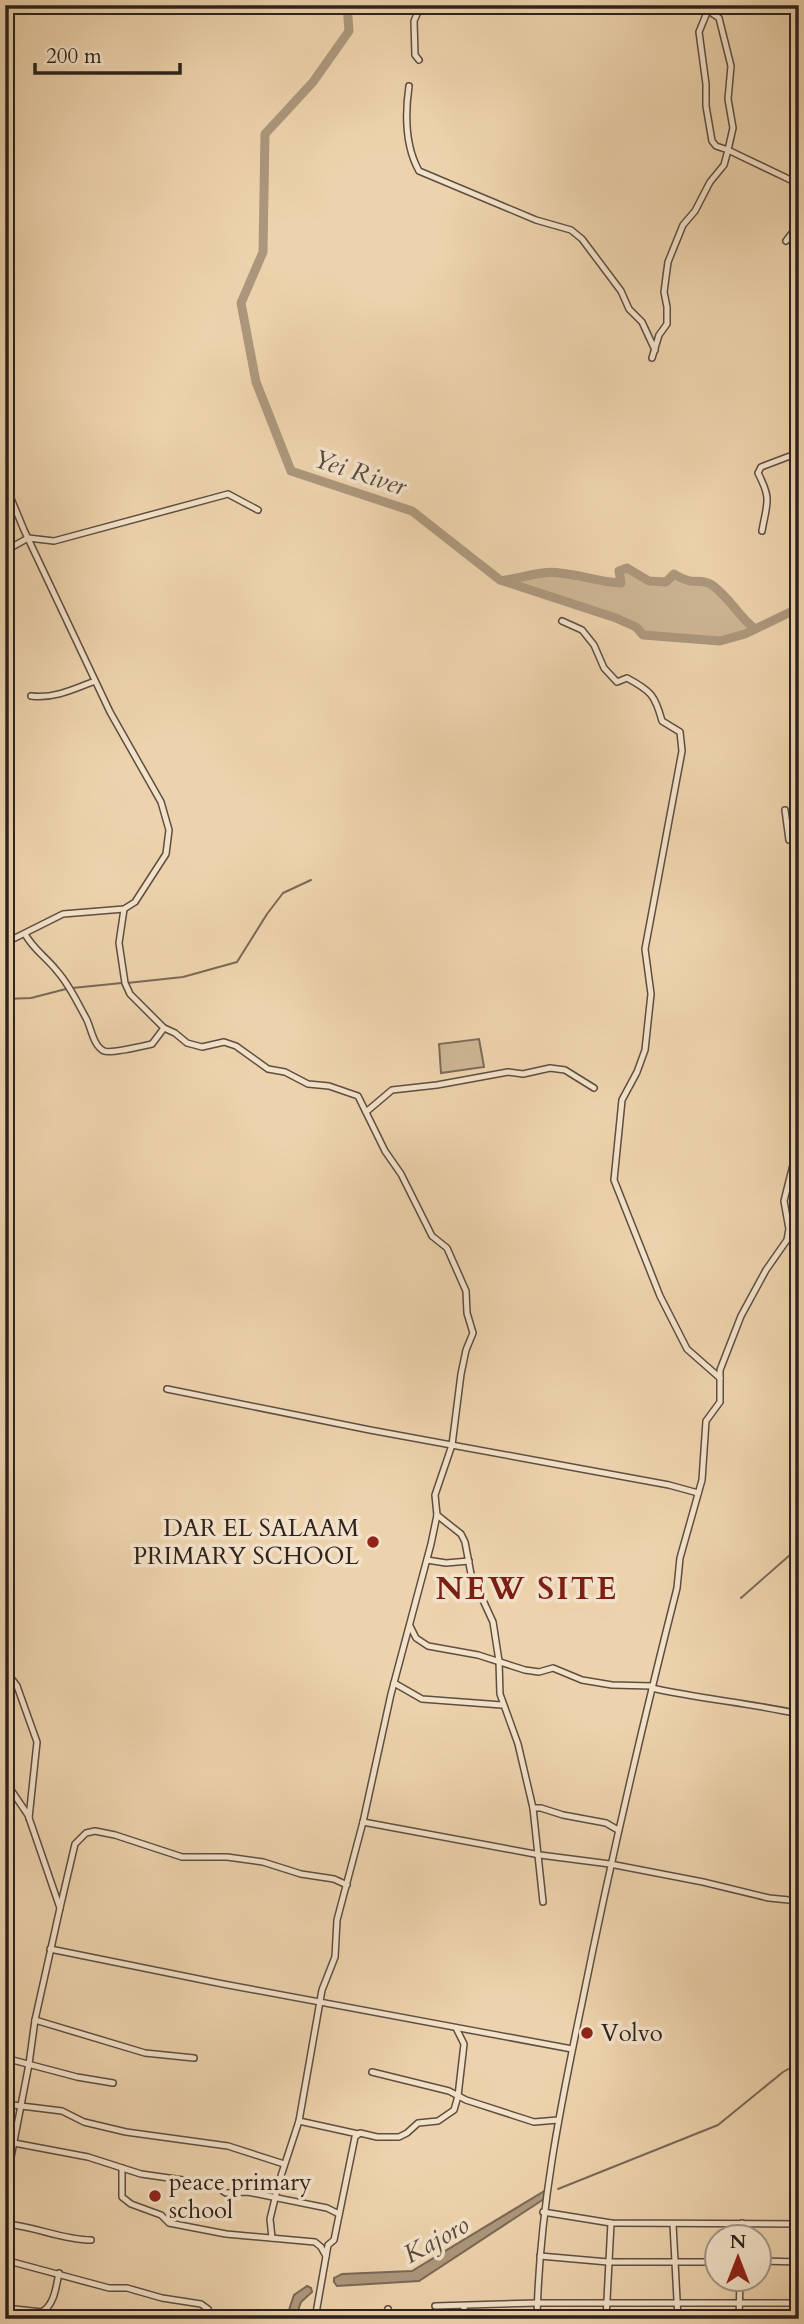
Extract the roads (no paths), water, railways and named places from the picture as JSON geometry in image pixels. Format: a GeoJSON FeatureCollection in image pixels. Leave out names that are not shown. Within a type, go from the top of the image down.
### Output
{"type":"FeatureCollection","features":[{"type":"Feature","properties":{"kind":"street"},"geometry":{"type":"LineString","coordinates":[[419,60],[415,55],[414,21],[421,5]]}},
{"type":"Feature","properties":{"kind":"street"},"geometry":{"type":"LineString","coordinates":[[652,358],[659,335],[667,324],[664,292],[668,262],[683,225],[724,165],[733,128],[728,99],[731,66],[719,18],[713,14],[713,5]]}},
{"type":"Feature","properties":{"kind":"street"},"geometry":{"type":"LineString","coordinates":[[713,5],[698,39],[712,141],[716,146],[799,184]]}},
{"type":"Feature","properties":{"kind":"street"},"geometry":{"type":"LineString","coordinates":[[409,86],[406,108],[411,157],[419,171],[536,220],[571,230],[582,239],[621,291],[629,309],[642,322],[655,349]]}},
{"type":"Feature","properties":{"kind":"street"},"geometry":{"type":"LineString","coordinates":[[786,241],[799,228]]}},
{"type":"Feature","properties":{"kind":"street"},"geometry":{"type":"LineString","coordinates":[[762,531],[769,501],[758,473],[761,467],[799,455]]}},
{"type":"Feature","properties":{"kind":"street"},"geometry":{"type":"LineString","coordinates":[[5,484],[95,681],[161,802],[169,830],[169,842],[163,860],[135,902],[124,909],[63,914],[5,943]]}},
{"type":"Feature","properties":{"kind":"street"},"geometry":{"type":"LineString","coordinates":[[5,551],[28,538],[54,541],[228,494],[258,510]]}},
{"type":"Feature","properties":{"kind":"street"},"geometry":{"type":"LineString","coordinates":[[562,621],[582,630],[594,645],[604,668],[617,682],[626,678],[640,685],[656,699],[662,721],[680,732],[682,751],[645,949],[651,994],[645,1050],[622,1100],[614,1180],[660,1296],[687,1349],[720,1378]]}},
{"type":"Feature","properties":{"kind":"street"},"geometry":{"type":"LineString","coordinates":[[31,696],[44,698],[57,695],[95,681]]}},
{"type":"Feature","properties":{"kind":"street"},"geometry":{"type":"LineString","coordinates":[[785,810],[789,841],[799,840]]}},
{"type":"Feature","properties":{"kind":"street"},"geometry":{"type":"LineString","coordinates":[[124,909],[119,943],[125,983],[130,994],[164,1028],[176,1033],[187,1043],[202,1047],[224,1042],[236,1046],[268,1069],[285,1072],[308,1084],[329,1086],[358,1096],[432,1236],[447,1248],[466,1291],[467,1313],[473,1333],[461,1374],[452,1445],[435,1495],[437,1515],[427,1560],[394,1683],[363,1822],[337,1920],[335,1958],[322,1990],[299,2121],[284,2164],[270,2219],[272,2238]]}},
{"type":"Feature","properties":{"kind":"street"},"geometry":{"type":"LineString","coordinates":[[25,933],[31,944],[67,984],[88,1020],[97,1045],[103,1051],[111,1052],[152,1044],[164,1028]]}},
{"type":"Feature","properties":{"kind":"street"},"geometry":{"type":"LineString","coordinates":[[366,1112],[392,1090],[508,1072],[523,1074],[550,1068],[565,1070],[594,1088]]}},
{"type":"Feature","properties":{"kind":"street"},"geometry":{"type":"LineString","coordinates":[[537,2319],[543,2212],[558,2120],[610,1864],[677,1588],[680,1558],[702,1480],[706,1421],[720,1402],[720,1378],[726,1351],[741,1316],[766,1270],[787,1241],[789,1229],[784,1201],[799,1142]]}},
{"type":"Feature","properties":{"kind":"street"},"geometry":{"type":"LineString","coordinates":[[167,1389],[370,1430],[670,1485],[698,1493]]}},
{"type":"Feature","properties":{"kind":"street"},"geometry":{"type":"LineString","coordinates":[[437,1515],[461,1534],[471,1574],[493,1622],[502,1704],[517,1744],[533,1808],[544,1902]]}},
{"type":"Feature","properties":{"kind":"street"},"geometry":{"type":"LineString","coordinates":[[427,1560],[446,1563],[469,1561]]}},
{"type":"Feature","properties":{"kind":"street"},"geometry":{"type":"LineString","coordinates":[[410,1626],[416,1638],[428,1646],[499,1661],[535,1672],[552,1668],[582,1680],[652,1687],[799,1714]]}},
{"type":"Feature","properties":{"kind":"street"},"geometry":{"type":"LineString","coordinates":[[5,1670],[18,1686],[37,1742],[29,1818]]}},
{"type":"Feature","properties":{"kind":"street"},"geometry":{"type":"LineString","coordinates":[[394,1683],[422,1699],[502,1704]]}},
{"type":"Feature","properties":{"kind":"street"},"geometry":{"type":"LineString","coordinates":[[5,1781],[29,1818],[60,1908]]}},
{"type":"Feature","properties":{"kind":"street"},"geometry":{"type":"LineString","coordinates":[[533,1808],[606,1823],[618,1830]]}},
{"type":"Feature","properties":{"kind":"street"},"geometry":{"type":"LineString","coordinates":[[363,1822],[540,1855],[610,1864],[769,1898],[799,1901]]}},
{"type":"Feature","properties":{"kind":"street"},"geometry":{"type":"LineString","coordinates":[[5,2188],[8,2160],[14,2143],[50,1949],[75,1844],[86,1833],[95,1831],[140,1842],[182,1857],[227,1857],[263,1862],[301,1874],[334,1879],[347,1885]]}},
{"type":"Feature","properties":{"kind":"street"},"geometry":{"type":"LineString","coordinates":[[50,1949],[572,2049]]}},
{"type":"Feature","properties":{"kind":"street"},"geometry":{"type":"LineString","coordinates":[[35,2020],[145,2053],[194,2058]]}},
{"type":"Feature","properties":{"kind":"street"},"geometry":{"type":"LineString","coordinates":[[299,2121],[385,2138],[403,2135],[418,2123],[438,2121],[450,2114],[458,2096],[464,2044],[456,2028]]}},
{"type":"Feature","properties":{"kind":"street"},"geometry":{"type":"LineString","coordinates":[[5,2058],[77,2077],[113,2083]]}},
{"type":"Feature","properties":{"kind":"street"},"geometry":{"type":"LineString","coordinates":[[372,2072],[458,2096],[534,2122],[558,2120]]}},
{"type":"Feature","properties":{"kind":"street"},"geometry":{"type":"LineString","coordinates":[[5,2104],[62,2111],[84,2122],[127,2132],[228,2146],[284,2164]]}},
{"type":"Feature","properties":{"kind":"street"},"geometry":{"type":"LineString","coordinates":[[315,2319],[328,2245],[334,2240],[355,2137],[358,2134]]}},
{"type":"Feature","properties":{"kind":"street"},"geometry":{"type":"LineString","coordinates":[[14,2143],[88,2157],[160,2177],[169,2176],[218,2188],[226,2193],[248,2192],[327,2208],[339,2214]]}},
{"type":"Feature","properties":{"kind":"street"},"geometry":{"type":"LineString","coordinates":[[122,2168],[122,2197],[131,2204],[161,2215],[169,2223],[226,2234],[315,2242],[327,2256]]}},
{"type":"Feature","properties":{"kind":"street"},"geometry":{"type":"LineString","coordinates":[[543,2212],[611,2223],[702,2224]]}},
{"type":"Feature","properties":{"kind":"street"},"geometry":{"type":"LineString","coordinates":[[606,2319],[611,2223]]}},
{"type":"Feature","properties":{"kind":"street"},"geometry":{"type":"LineString","coordinates":[[5,2224],[74,2239],[91,2239]]}},
{"type":"Feature","properties":{"kind":"street"},"geometry":{"type":"LineString","coordinates":[[673,2224],[678,2319]]}},
{"type":"Feature","properties":{"kind":"street"},"geometry":{"type":"LineString","coordinates":[[772,2224],[799,2224]]}},
{"type":"Feature","properties":{"kind":"street"},"geometry":{"type":"LineString","coordinates":[[540,2256],[608,2262],[702,2262]]}},
{"type":"Feature","properties":{"kind":"street"},"geometry":{"type":"LineString","coordinates":[[5,2260],[109,2288],[127,2288],[162,2298],[201,2304],[208,2309]]}},
{"type":"Feature","properties":{"kind":"street"},"geometry":{"type":"LineString","coordinates":[[772,2261],[799,2262]]}},
{"type":"Feature","properties":{"kind":"street"},"geometry":{"type":"LineString","coordinates":[[42,2312],[48,2308],[52,2299],[59,2273]]}},
{"type":"Feature","properties":{"kind":"street"},"geometry":{"type":"LineString","coordinates":[[738,2319],[739,2292]]}},
{"type":"Feature","properties":{"kind":"street"},"geometry":{"type":"LineString","coordinates":[[435,2306],[537,2303],[799,2303]]}},
{"type":"Feature","properties":{"kind":"street"},"geometry":{"type":"LineString","coordinates":[[464,2306],[464,2319]]}},
{"type":"Feature","properties":{"kind":"street"},"geometry":{"type":"LineString","coordinates":[[5,2308],[42,2312],[58,2319]]}},
{"type":"Feature","properties":{"kind":"street"},"geometry":{"type":"LineString","coordinates":[[388,2309],[388,2319]]}},
{"type":"Feature","properties":{"kind":"waterway","name":"Yei River"},"geometry":{"type":"LineString","coordinates":[[347,5],[349,31],[313,82],[265,134],[263,252],[241,303],[256,382],[291,471],[412,511],[500,580],[616,618],[636,627],[643,635],[720,641],[745,634],[799,608]]}},
{"type":"Feature","properties":{"kind":"waterway"},"geometry":{"type":"LineString","coordinates":[[505,580],[553,572],[621,583],[619,571],[627,568],[649,581],[666,582],[674,574],[688,581],[712,585],[755,629]]}},
{"type":"Feature","properties":{"kind":"waterway"},"geometry":{"type":"LineString","coordinates":[[127,983],[183,977],[237,962],[283,893],[311,880]]}},
{"type":"Feature","properties":{"kind":"waterway"},"geometry":{"type":"LineString","coordinates":[[72,988],[122,983]]}},
{"type":"Feature","properties":{"kind":"waterway"},"geometry":{"type":"LineString","coordinates":[[5,999],[31,998],[66,989]]}},
{"type":"Feature","properties":{"kind":"waterway"},"geometry":{"type":"LineString","coordinates":[[741,1598],[799,1547]]}},
{"type":"Feature","properties":{"kind":"waterway"},"geometry":{"type":"LineString","coordinates":[[558,2189],[718,2125],[783,2072],[799,2063]]}},
{"type":"Feature","properties":{"kind":"place","name":"DAR EL SALAAM PRIMARY SCHOOL"},"geometry":{"type":"Point","coordinates":[373,1542]}},
{"type":"Feature","properties":{"kind":"place","name":"Volvo"},"geometry":{"type":"Point","coordinates":[587,2033]}},
{"type":"Feature","properties":{"kind":"place","name":"peace primary school"},"geometry":{"type":"Point","coordinates":[155,2196]}},
{"type":"Feature","properties":{"kind":"district","name":"NEW SITE"},"geometry":{"type":"Point","coordinates":[527,1588]}},
{"type":"Feature","properties":{"kind":"water label","name":"Kajoro"},"geometry":{"type":"Point","coordinates":[436,2239]}}]}
